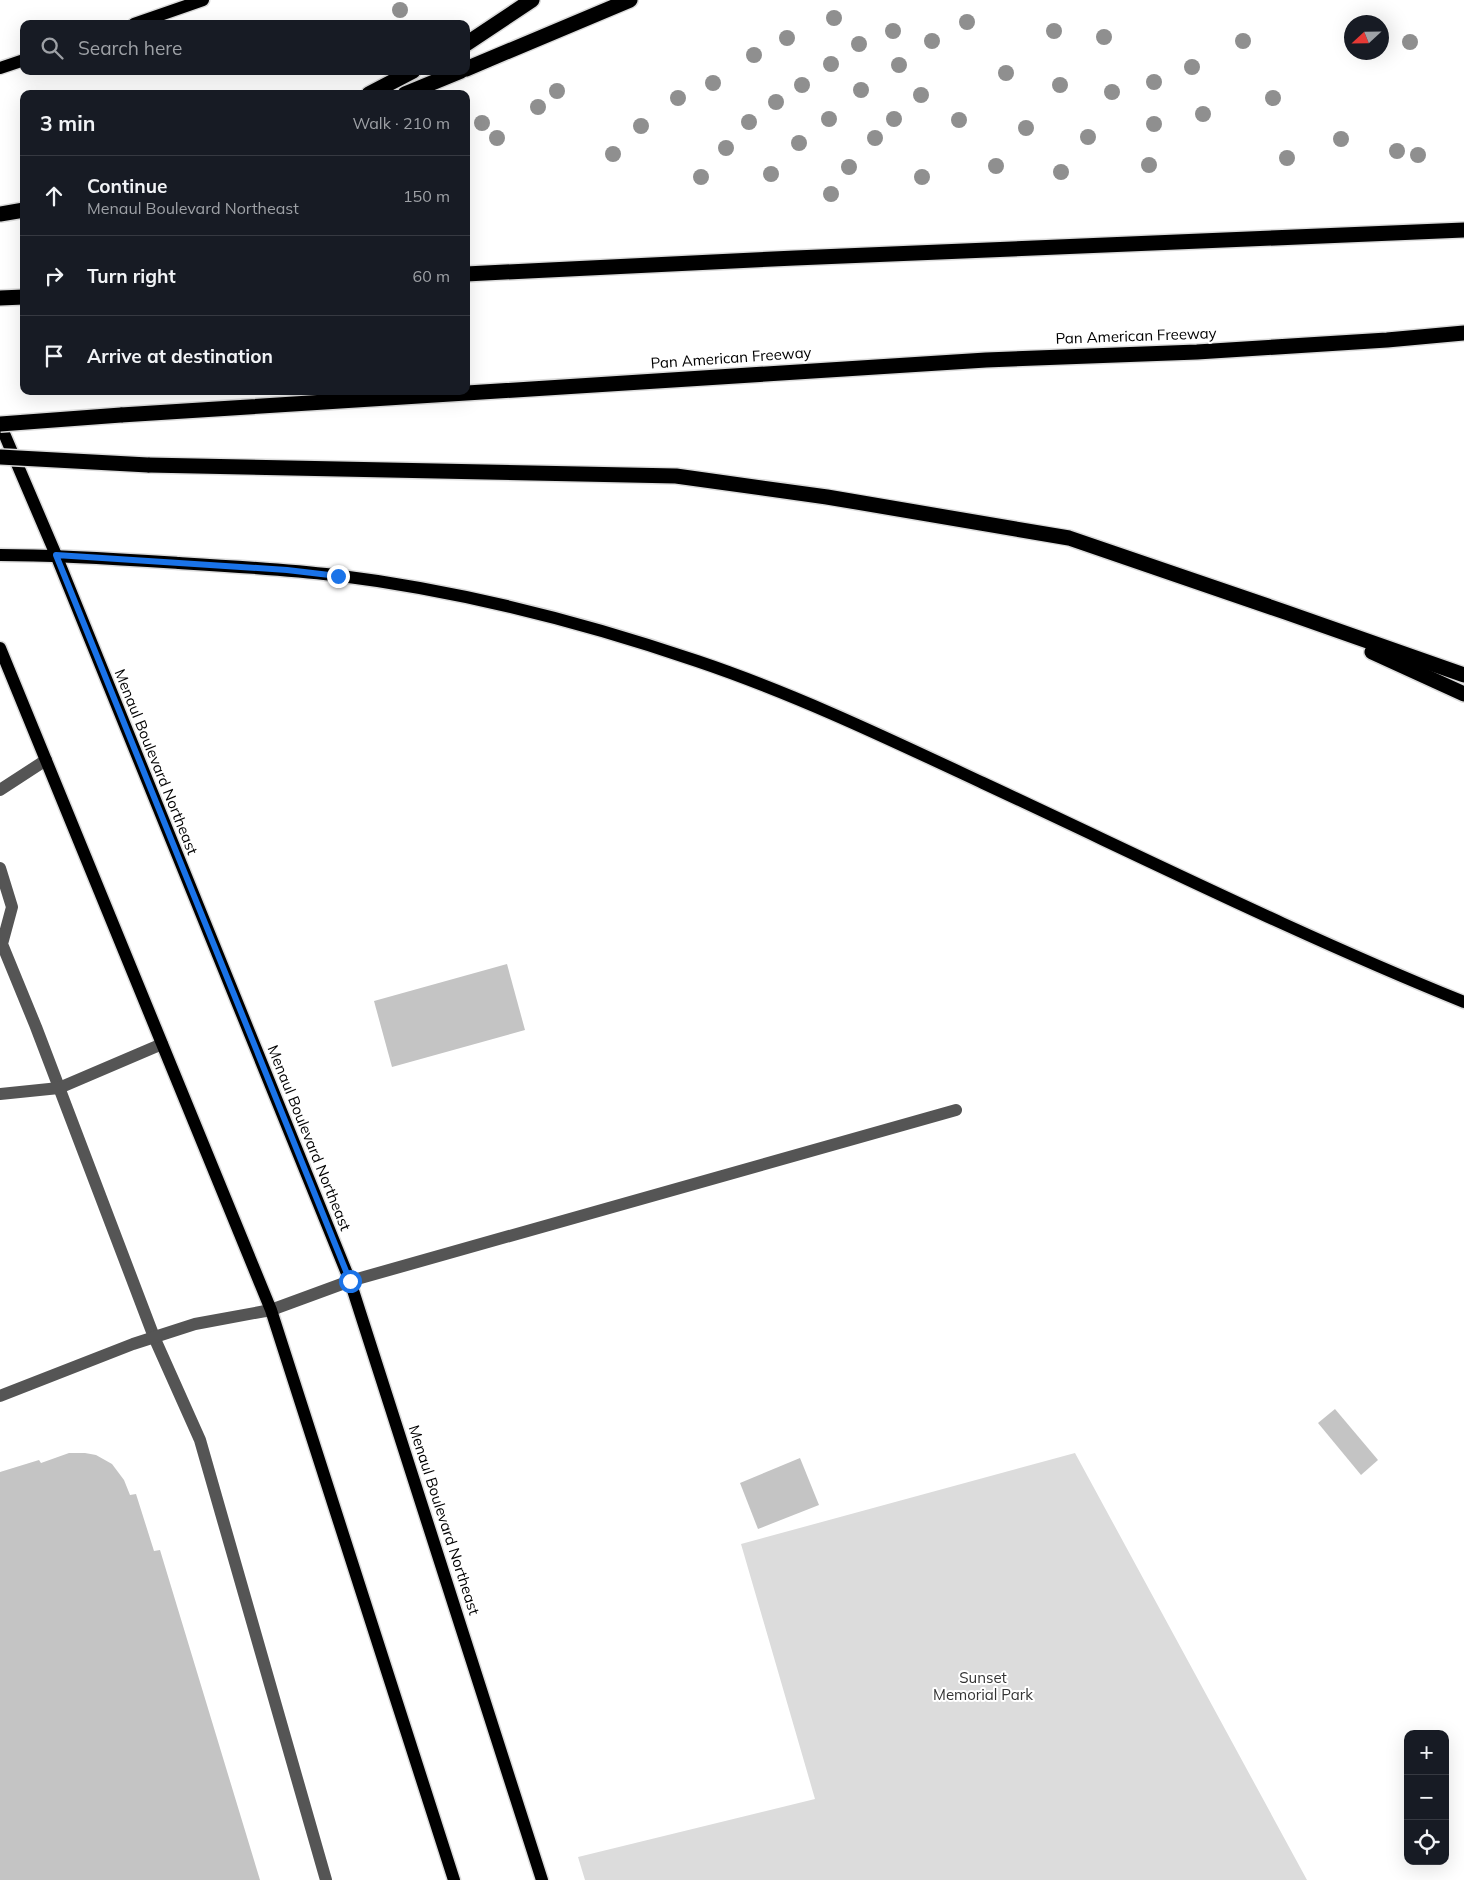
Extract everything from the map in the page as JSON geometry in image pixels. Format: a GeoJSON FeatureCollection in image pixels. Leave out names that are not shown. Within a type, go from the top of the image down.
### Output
{"type":"FeatureCollection","features":[{"type":"Feature","properties":{"kind":"highway"},"geometry":{"type":"LineString","coordinates":[[470,41],[532,0]]}},
{"type":"Feature","properties":{"kind":"highway"},"geometry":{"type":"LineString","coordinates":[[470,67],[525,46],[630,0]]}},
{"type":"Feature","properties":{"kind":"highway"},"geometry":{"type":"LineString","coordinates":[[377,90],[405,75]]}},
{"type":"Feature","properties":{"kind":"highway"},"geometry":{"type":"LineString","coordinates":[[415,90],[451,75]]}},
{"type":"Feature","properties":{"kind":"highway"},"geometry":{"type":"LineString","coordinates":[[0,214],[20,211]]}},
{"type":"Feature","properties":{"kind":"highway"},"geometry":{"type":"LineString","coordinates":[[470,274],[805,257],[1464,230]]}},
{"type":"Feature","properties":{"kind":"highway"},"geometry":{"type":"LineString","coordinates":[[0,298],[20,297]]}},
{"type":"Feature","properties":{"kind":"highway","name":"Pan American Freeway"},"geometry":{"type":"LineString","coordinates":[[470,393],[986,360],[1207,352],[1464,333]]}},
{"type":"Feature","properties":{"kind":"highway","name":"Pan American Freeway"},"geometry":{"type":"LineString","coordinates":[[0,424],[436,395]]}},
{"type":"Feature","properties":{"kind":"highway"},"geometry":{"type":"LineString","coordinates":[[0,457],[148,465],[676,476],[827,497],[1069,538],[1464,676]]}},
{"type":"Feature","properties":{"kind":"highway"},"geometry":{"type":"LineString","coordinates":[[1285,612],[1464,694]]}},
{"type":"Feature","properties":{"kind":"main road"},"geometry":{"type":"LineString","coordinates":[[146,20],[203,0]]}},
{"type":"Feature","properties":{"kind":"main road"},"geometry":{"type":"LineString","coordinates":[[0,68],[20,61]]}},
{"type":"Feature","properties":{"kind":"main road","name":"Menaul Boulevard Northeast"},"geometry":{"type":"LineString","coordinates":[[0,424],[56,555],[350,1281],[542,1880]]}},
{"type":"Feature","properties":{"kind":"main road"},"geometry":{"type":"LineString","coordinates":[[0,555],[56,555],[338,576],[436,592],[533,613],[644,644],[698,661],[780,691],[859,725],[1302,932],[1404,978],[1464,1002]]}},
{"type":"Feature","properties":{"kind":"main road"},"geometry":{"type":"LineString","coordinates":[[0,648],[271,1310],[454,1880]]}},
{"type":"Feature","properties":{"kind":"lane"},"geometry":{"type":"LineString","coordinates":[[0,790],[46,760]]}},
{"type":"Feature","properties":{"kind":"lane"},"geometry":{"type":"LineString","coordinates":[[0,868],[12,907],[2,944],[154,1338],[200,1440],[326,1880]]}},
{"type":"Feature","properties":{"kind":"lane"},"geometry":{"type":"LineString","coordinates":[[0,1094],[59,1088],[162,1044]]}},
{"type":"Feature","properties":{"kind":"lane"},"geometry":{"type":"LineString","coordinates":[[0,1396],[195,1324],[271,1310],[350,1281],[956,1110]]}},
{"type":"Feature","properties":{"kind":"green space","name":"Sunset Memorial Park"},"geometry":{"type":"Polygon","coordinates":[[[1075,1453],[1307,1880],[585,1880],[578,1857],[815,1799],[741,1544],[1075,1453]]]}},
{"type":"Feature","properties":{"kind":"building"},"geometry":{"type":"Polygon","coordinates":[[[507,964],[525,1030],[392,1067],[374,1001],[507,964]]]}},
{"type":"Feature","properties":{"kind":"building"},"geometry":{"type":"Polygon","coordinates":[[[1335,1409],[1378,1460],[1361,1475],[1318,1423],[1335,1409]]]}},
{"type":"Feature","properties":{"kind":"building"},"geometry":{"type":"Polygon","coordinates":[[[69,1453],[96,1455],[112,1464],[124,1480],[130,1495],[136,1494],[154,1551],[160,1550],[260,1880],[0,1880],[0,1472],[39,1460],[41,1463],[69,1453]]]}},
{"type":"Feature","properties":{"kind":"building"},"geometry":{"type":"Polygon","coordinates":[[[800,1458],[819,1505],[758,1529],[740,1483],[800,1458]]]}},
{"type":"Feature","properties":{"kind":"route"},"geometry":{"type":"LineString","coordinates":[[338,576],[287,570],[56,555],[350,1281]]}}]}
